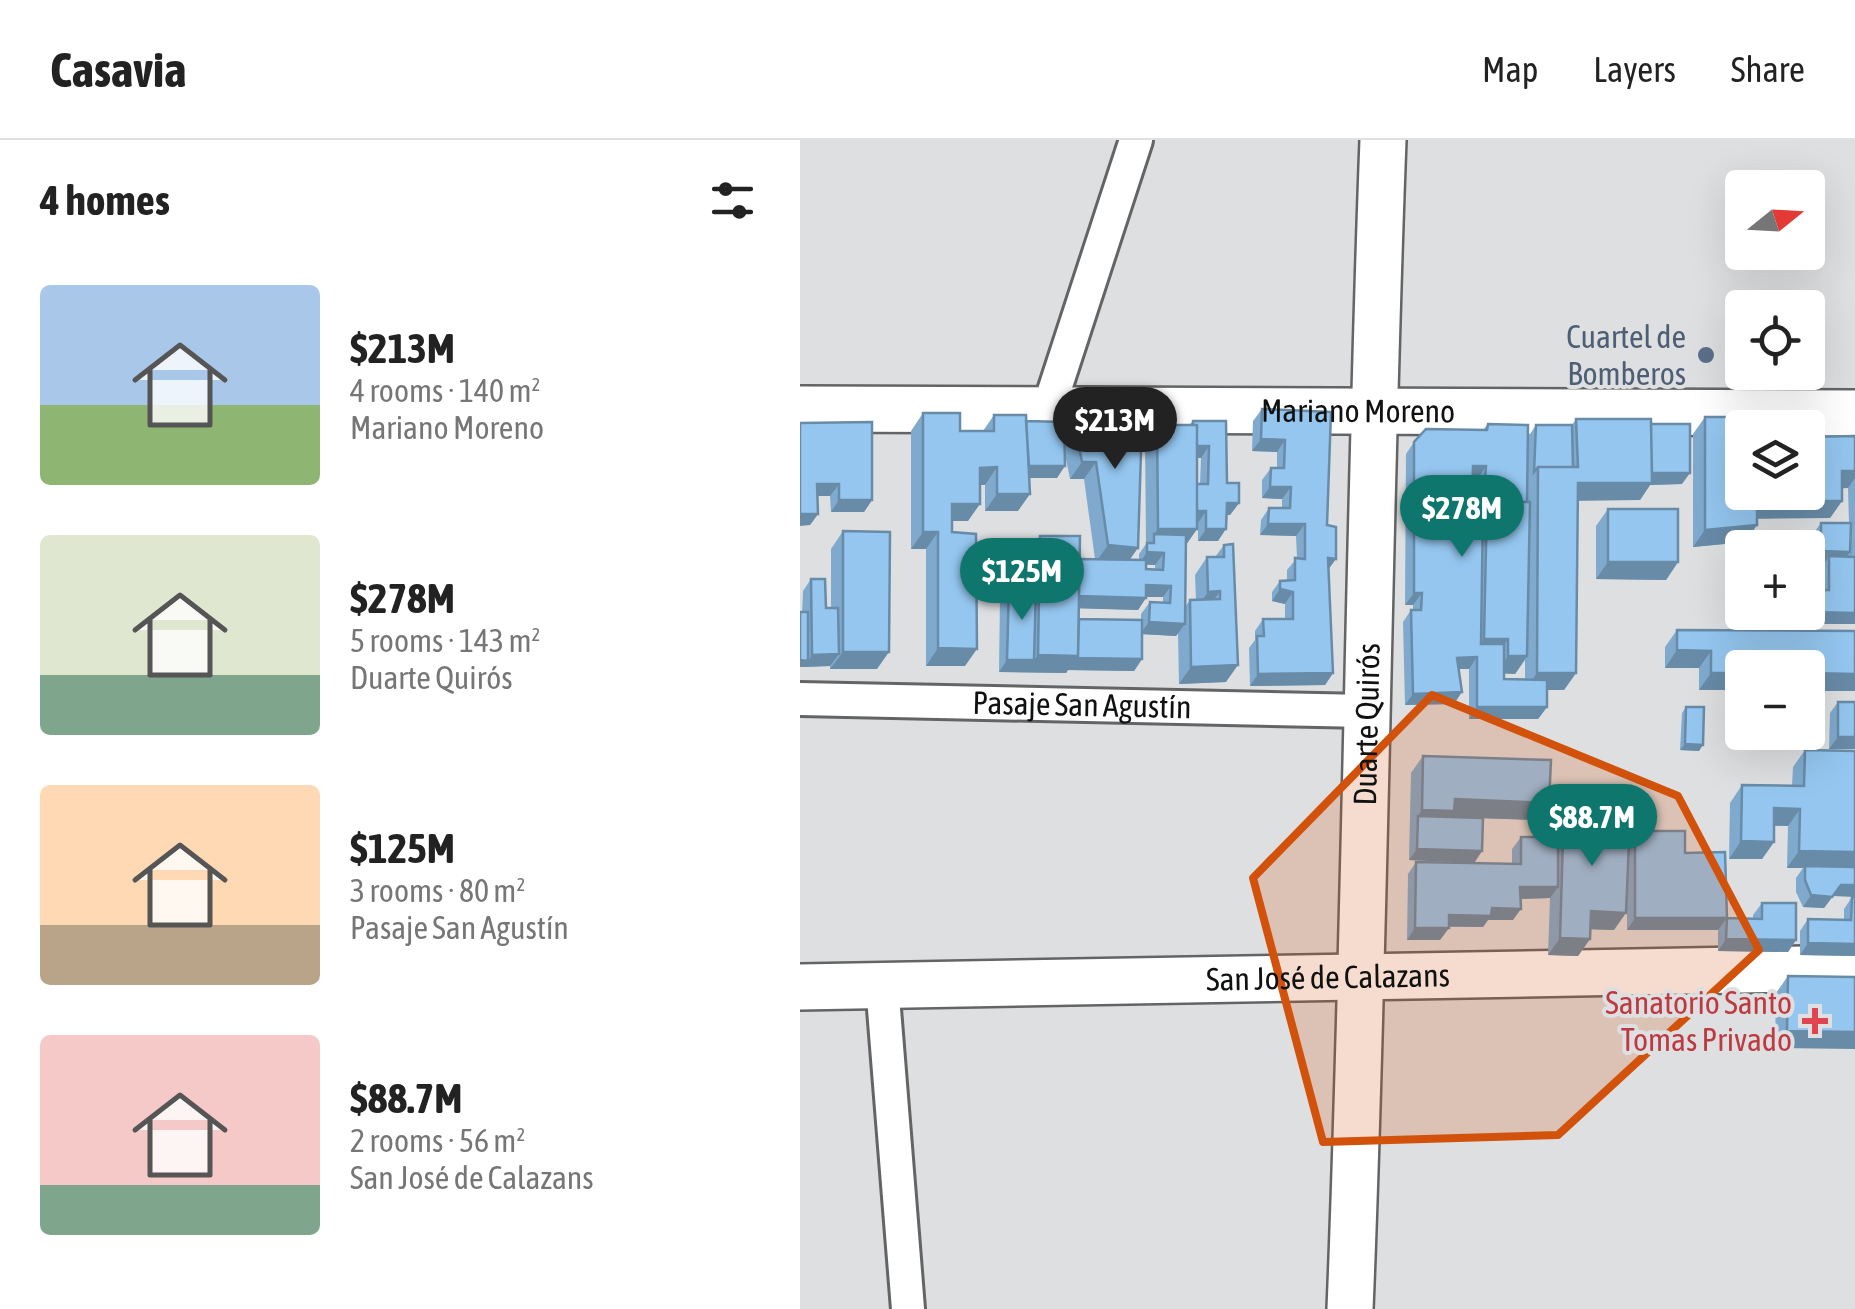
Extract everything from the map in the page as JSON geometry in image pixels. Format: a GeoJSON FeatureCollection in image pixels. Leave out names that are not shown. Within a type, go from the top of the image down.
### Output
{"type":"FeatureCollection","features":[{"type":"Feature","properties":{"kind":"street"},"geometry":{"type":"LineString","coordinates":[[1050,407],[1136,140]]}},
{"type":"Feature","properties":{"kind":"street","name":"Duarte Quirós"},"geometry":{"type":"LineString","coordinates":[[1350,1309],[1364,978],[1372,410],[1382,140]]}},
{"type":"Feature","properties":{"kind":"street","name":"Mariano Moreno"},"geometry":{"type":"LineString","coordinates":[[800,409],[1855,412]]}},
{"type":"Feature","properties":{"kind":"street","name":"Pasaje San Agustín"},"geometry":{"type":"LineString","coordinates":[[800,698],[1366,711]]}},
{"type":"Feature","properties":{"kind":"street","name":"San José de Calazans"},"geometry":{"type":"LineString","coordinates":[[800,987],[1855,968]]}},
{"type":"Feature","properties":{"kind":"street"},"geometry":{"type":"LineString","coordinates":[[882,984],[908,1309]]}},
{"type":"Feature","properties":{"kind":"highlighted area"},"geometry":{"type":"Polygon","coordinates":[[[1432,695],[1678,796],[1759,950],[1558,1135],[1323,1142],[1253,878],[1432,695]]]}},
{"type":"Feature","properties":{"kind":"building"},"geometry":{"type":"Polygon","coordinates":[[[1262,409],[1331,412],[1327,525],[1336,527],[1336,559],[1328,558],[1333,673],[1258,674],[1257,636],[1264,636],[1263,619],[1293,619],[1293,592],[1280,589],[1280,581],[1295,580],[1295,558],[1305,559],[1305,524],[1268,524],[1269,508],[1290,508],[1291,487],[1270,487],[1271,468],[1284,468],[1285,440],[1261,439],[1262,409]]]}},
{"type":"Feature","properties":{"kind":"building"},"geometry":{"type":"Polygon","coordinates":[[[923,413],[960,413],[960,431],[994,431],[994,415],[1026,415],[1030,494],[997,494],[997,467],[980,468],[980,504],[952,504],[952,532],[976,534],[977,649],[938,648],[938,532],[923,532],[923,413]]]}},
{"type":"Feature","properties":{"kind":"building"},"geometry":{"type":"Polygon","coordinates":[[[1073,416],[1142,419],[1138,548],[1108,545],[1096,462],[1082,462],[1073,416]]]}},
{"type":"Feature","properties":{"kind":"building"},"geometry":{"type":"Polygon","coordinates":[[[1705,417],[1725,417],[1725,510],[1757,510],[1757,525],[1705,530],[1705,417]]]}},
{"type":"Feature","properties":{"kind":"building"},"geometry":{"type":"Polygon","coordinates":[[[1157,419],[1170,420],[1170,425],[1197,425],[1197,529],[1158,529],[1157,419]]]}},
{"type":"Feature","properties":{"kind":"building"},"geometry":{"type":"Polygon","coordinates":[[[1576,419],[1651,419],[1652,483],[1578,483],[1576,673],[1537,673],[1538,467],[1578,467],[1576,419]]]}},
{"type":"Feature","properties":{"kind":"building"},"geometry":{"type":"Polygon","coordinates":[[[1026,421],[1064,422],[1065,466],[1029,466],[1026,421]]]}},
{"type":"Feature","properties":{"kind":"building"},"geometry":{"type":"Polygon","coordinates":[[[1193,421],[1226,421],[1227,483],[1239,483],[1239,503],[1227,503],[1226,529],[1206,529],[1206,511],[1197,511],[1197,484],[1208,484],[1209,446],[1197,446],[1197,425],[1193,421]]]}},
{"type":"Feature","properties":{"kind":"building"},"geometry":{"type":"Polygon","coordinates":[[[872,422],[872,500],[839,500],[839,484],[817,484],[818,514],[800,514],[800,423],[872,422]]]}},
{"type":"Feature","properties":{"kind":"building"},"geometry":{"type":"Polygon","coordinates":[[[1488,424],[1528,425],[1527,502],[1487,501],[1483,507],[1481,644],[1504,644],[1504,679],[1547,680],[1547,707],[1477,707],[1477,657],[1457,658],[1462,692],[1413,694],[1411,610],[1421,610],[1422,593],[1414,593],[1414,442],[1426,429],[1487,430],[1488,424]],[[1473,466],[1472,506],[1483,507],[1486,466],[1473,466]]]}},
{"type":"Feature","properties":{"kind":"building"},"geometry":{"type":"Polygon","coordinates":[[[1651,424],[1690,424],[1690,473],[1652,473],[1651,424]]]}},
{"type":"Feature","properties":{"kind":"building"},"geometry":{"type":"Polygon","coordinates":[[[1536,425],[1572,425],[1573,467],[1538,467],[1534,472],[1536,425]]]}},
{"type":"Feature","properties":{"kind":"building"},"geometry":{"type":"Polygon","coordinates":[[[1855,436],[1855,471],[1842,471],[1842,501],[1825,501],[1825,437],[1855,436]]]}},
{"type":"Feature","properties":{"kind":"building"},"geometry":{"type":"Polygon","coordinates":[[[1487,501],[1530,502],[1527,656],[1508,656],[1508,639],[1484,639],[1487,501]]]}},
{"type":"Feature","properties":{"kind":"building"},"geometry":{"type":"Polygon","coordinates":[[[1608,509],[1678,509],[1678,562],[1608,562],[1608,509]]]}},
{"type":"Feature","properties":{"kind":"building"},"geometry":{"type":"Polygon","coordinates":[[[1821,523],[1851,523],[1850,552],[1825,551],[1825,530],[1821,530],[1821,523]]]}},
{"type":"Feature","properties":{"kind":"building"},"geometry":{"type":"Polygon","coordinates":[[[843,531],[890,532],[889,652],[843,652],[843,531]]]}},
{"type":"Feature","properties":{"kind":"building"},"geometry":{"type":"Polygon","coordinates":[[[1154,534],[1186,535],[1185,624],[1149,622],[1150,602],[1170,603],[1171,586],[1146,585],[1146,598],[1079,596],[1079,559],[1146,560],[1146,569],[1163,570],[1164,553],[1147,552],[1147,543],[1154,543],[1154,534]]]}},
{"type":"Feature","properties":{"kind":"building"},"geometry":{"type":"Polygon","coordinates":[[[1040,536],[1080,536],[1078,656],[1038,655],[1040,536]]]}},
{"type":"Feature","properties":{"kind":"building"},"geometry":{"type":"Polygon","coordinates":[[[1233,544],[1238,665],[1191,667],[1190,600],[1220,599],[1220,591],[1208,592],[1207,557],[1224,557],[1224,545],[1233,544]]]}},
{"type":"Feature","properties":{"kind":"building"},"geometry":{"type":"Polygon","coordinates":[[[1829,556],[1855,557],[1855,613],[1825,612],[1825,590],[1829,590],[1829,556]]]}},
{"type":"Feature","properties":{"kind":"building"},"geometry":{"type":"Polygon","coordinates":[[[811,579],[825,579],[826,608],[838,608],[839,654],[812,655],[811,579]]]}},
{"type":"Feature","properties":{"kind":"building"},"geometry":{"type":"Polygon","coordinates":[[[1009,586],[1036,586],[1034,660],[1007,660],[1009,586]]]}},
{"type":"Feature","properties":{"kind":"building"},"geometry":{"type":"Polygon","coordinates":[[[800,612],[808,612],[808,661],[800,660],[800,612]]]}},
{"type":"Feature","properties":{"kind":"building"},"geometry":{"type":"Polygon","coordinates":[[[1079,619],[1142,620],[1142,659],[1077,658],[1079,619]]]}},
{"type":"Feature","properties":{"kind":"building"},"geometry":{"type":"Polygon","coordinates":[[[1677,630],[1855,631],[1855,674],[1825,673],[1825,650],[1725,650],[1725,673],[1711,673],[1711,651],[1677,650],[1677,630]]]}},
{"type":"Feature","properties":{"kind":"building"},"geometry":{"type":"Polygon","coordinates":[[[1838,702],[1855,702],[1855,737],[1838,737],[1838,702]]]}},
{"type":"Feature","properties":{"kind":"building"},"geometry":{"type":"Polygon","coordinates":[[[1686,707],[1704,707],[1703,745],[1685,744],[1686,707]]]}},
{"type":"Feature","properties":{"kind":"building"},"geometry":{"type":"Polygon","coordinates":[[[1805,750],[1855,751],[1855,852],[1799,851],[1800,809],[1774,808],[1774,842],[1741,841],[1742,785],[1804,786],[1805,750]]]}},
{"type":"Feature","properties":{"kind":"building"},"geometry":{"type":"Polygon","coordinates":[[[1423,756],[1551,760],[1549,803],[1455,799],[1454,811],[1422,810],[1423,756]]]}},
{"type":"Feature","properties":{"kind":"building"},"geometry":{"type":"Polygon","coordinates":[[[1564,806],[1593,807],[1593,815],[1630,817],[1626,913],[1591,911],[1590,939],[1560,938],[1564,806]]]}},
{"type":"Feature","properties":{"kind":"building"},"geometry":{"type":"Polygon","coordinates":[[[1418,816],[1483,818],[1482,851],[1417,849],[1418,816]]]}},
{"type":"Feature","properties":{"kind":"building"},"geometry":{"type":"Polygon","coordinates":[[[1635,831],[1685,831],[1685,853],[1725,852],[1727,918],[1635,918],[1635,831]]]}},
{"type":"Feature","properties":{"kind":"building"},"geometry":{"type":"Polygon","coordinates":[[[1521,837],[1558,837],[1558,887],[1520,887],[1521,909],[1492,908],[1491,916],[1449,915],[1449,928],[1415,928],[1416,862],[1521,864],[1521,837]]]}},
{"type":"Feature","properties":{"kind":"building"},"geometry":{"type":"Polygon","coordinates":[[[1805,866],[1855,867],[1855,885],[1841,885],[1832,897],[1811,895],[1805,866]]]}},
{"type":"Feature","properties":{"kind":"building"},"geometry":{"type":"Polygon","coordinates":[[[1852,897],[1855,944],[1808,943],[1808,919],[1851,920],[1852,897]]]}},
{"type":"Feature","properties":{"kind":"building"},"geometry":{"type":"Polygon","coordinates":[[[1762,903],[1796,903],[1796,940],[1726,939],[1727,918],[1762,919],[1762,903]]]}},
{"type":"Feature","properties":{"kind":"building"},"geometry":{"type":"Polygon","coordinates":[[[1788,976],[1855,977],[1855,1032],[1787,1031],[1788,976]]]}},
{"type":"Feature","properties":{"kind":"place","name":"Cuartel de Bomberos"},"geometry":{"type":"Point","coordinates":[1706,355]}},
{"type":"Feature","properties":{"kind":"place","name":"Sanatorio Santo Tomas Privado"},"geometry":{"type":"Point","coordinates":[1815,1021]}}]}
